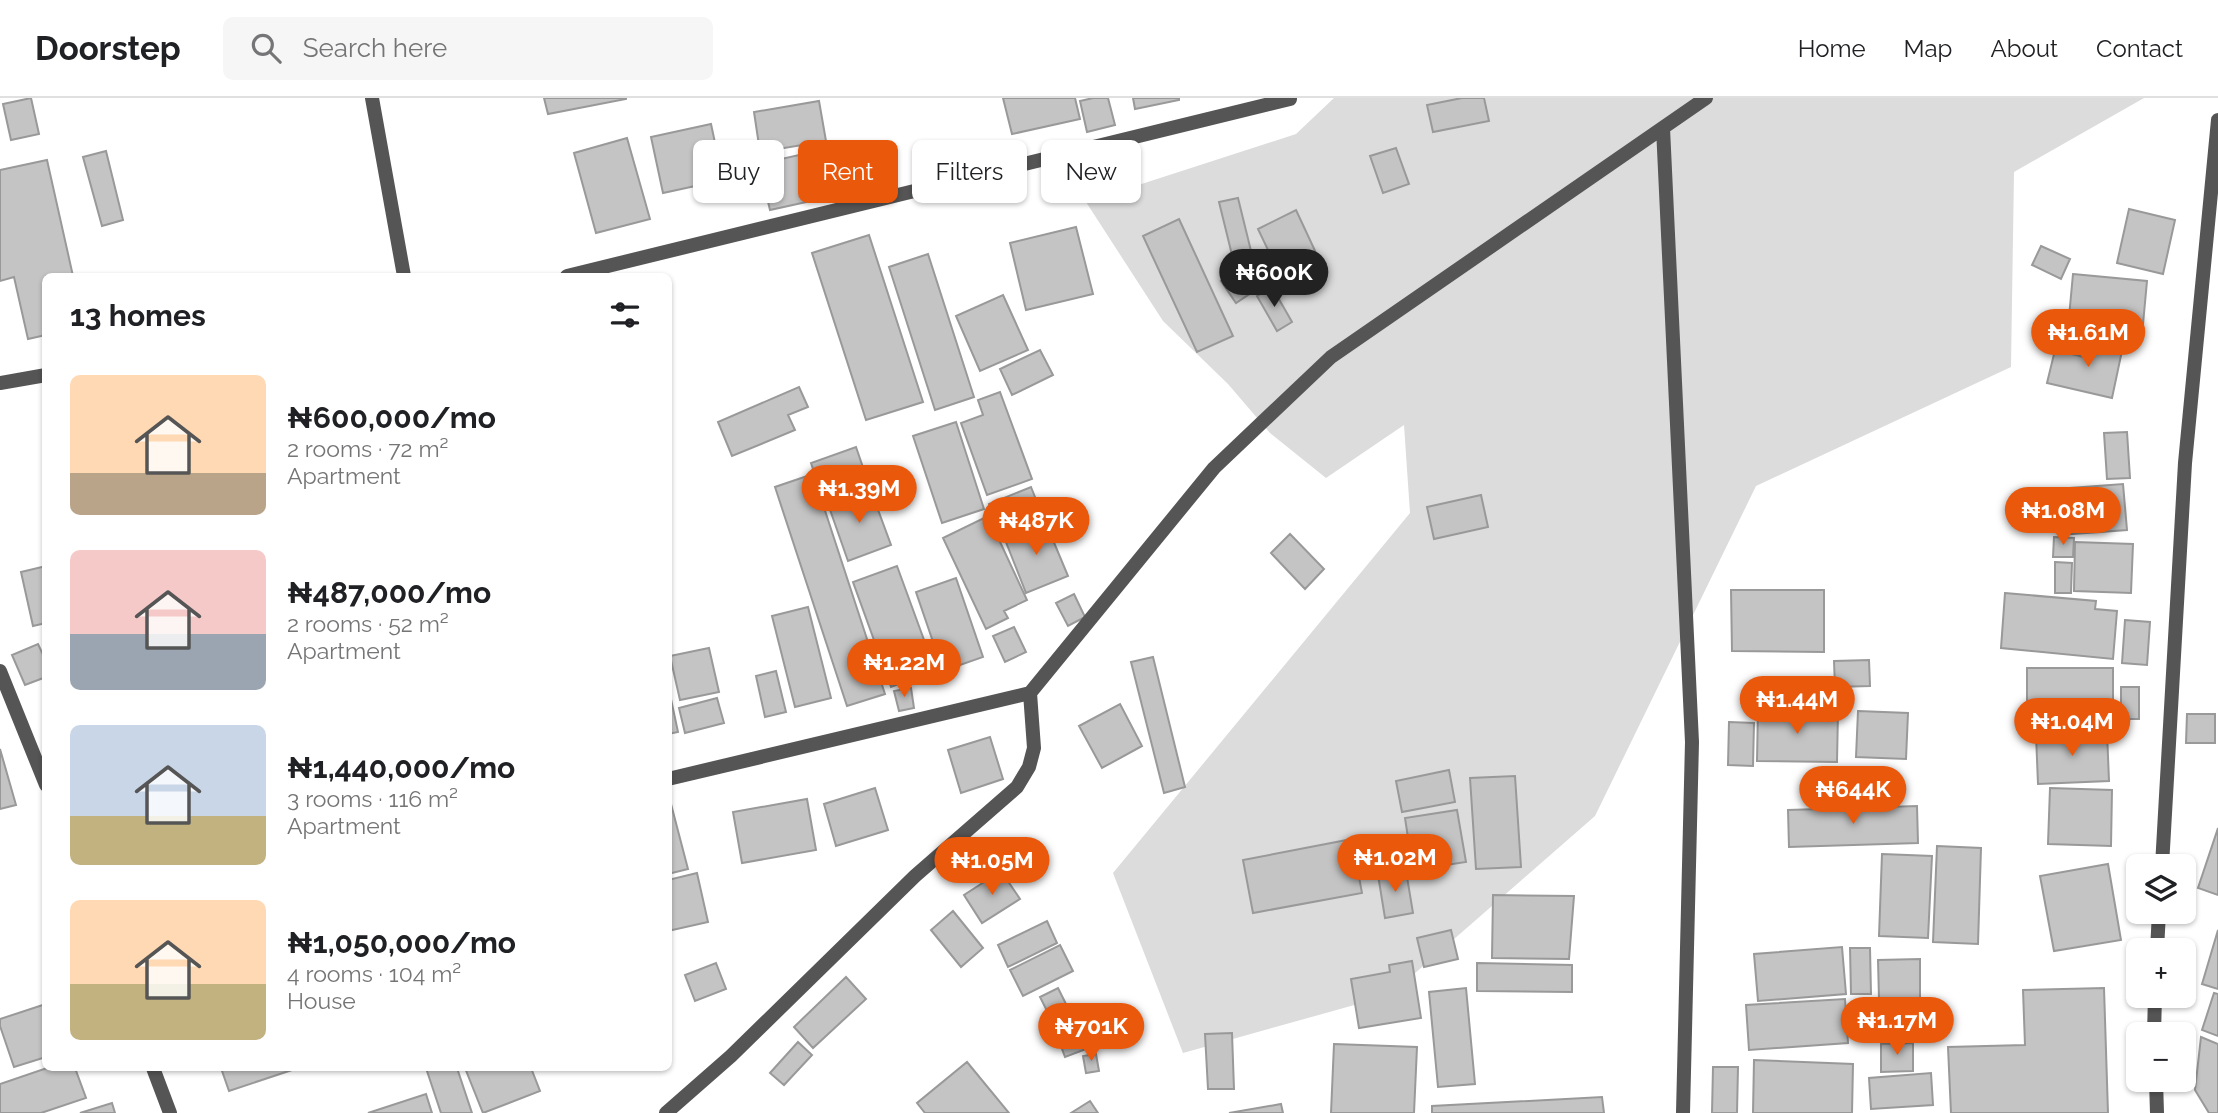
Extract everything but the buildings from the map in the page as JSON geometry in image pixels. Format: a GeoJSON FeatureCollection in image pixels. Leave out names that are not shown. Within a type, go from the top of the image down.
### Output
{"type":"FeatureCollection","features":[{"type":"Feature","properties":{"kind":"street"},"geometry":{"type":"LineString","coordinates":[[372,98],[403,273]]}},
{"type":"Feature","properties":{"kind":"street"},"geometry":{"type":"LineString","coordinates":[[672,778],[1030,693],[1214,468],[1331,356],[1706,98]]}},
{"type":"Feature","properties":{"kind":"street"},"geometry":{"type":"LineString","coordinates":[[579,273],[1290,99]]}},
{"type":"Feature","properties":{"kind":"street"},"geometry":{"type":"LineString","coordinates":[[2163,854],[2185,463],[2218,120]]}},
{"type":"Feature","properties":{"kind":"street"},"geometry":{"type":"LineString","coordinates":[[1663,128],[1692,742],[1683,1113]]}},
{"type":"Feature","properties":{"kind":"street"},"geometry":{"type":"LineString","coordinates":[[0,383],[42,376]]}},
{"type":"Feature","properties":{"kind":"street"},"geometry":{"type":"LineString","coordinates":[[0,671],[42,775]]}},
{"type":"Feature","properties":{"kind":"street"},"geometry":{"type":"LineString","coordinates":[[666,1113],[731,1056],[915,876],[1017,787],[1029,766],[1034,748],[1030,693]]}},
{"type":"Feature","properties":{"kind":"street"},"geometry":{"type":"LineString","coordinates":[[154,1071],[170,1113]]}},
{"type":"Feature","properties":{"kind":"street"},"geometry":{"type":"LineString","coordinates":[[2156,1092],[2157,1113]]}},
{"type":"Feature","properties":{"kind":"shaded area"},"geometry":{"type":"Polygon","coordinates":[[[1334,98],[2144,98],[2014,172],[2011,367],[1756,486],[1595,816],[1390,995],[1183,1053],[1113,873],[1410,513],[1404,425],[1326,478],[1270,433],[1228,384],[1163,321],[1087,203],[1141,203],[1141,184],[1296,134],[1334,98]]]}}]}
